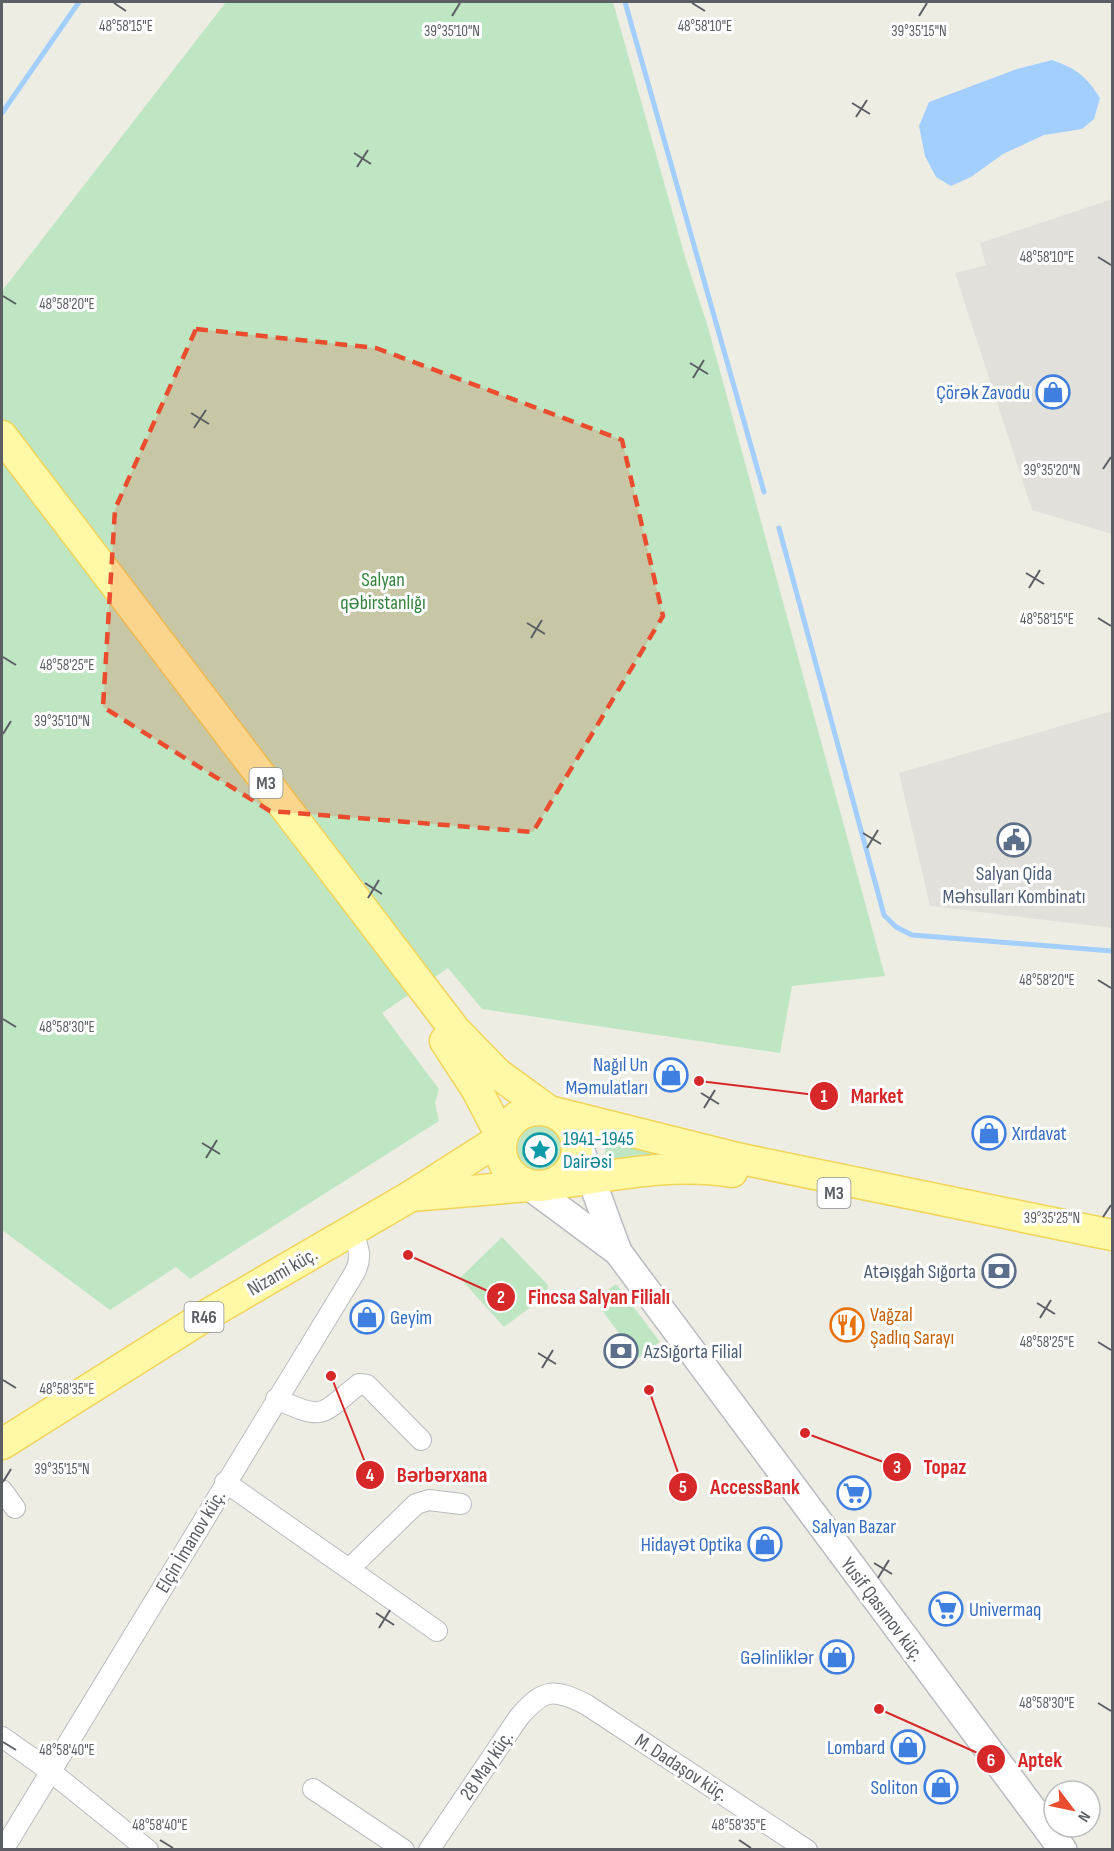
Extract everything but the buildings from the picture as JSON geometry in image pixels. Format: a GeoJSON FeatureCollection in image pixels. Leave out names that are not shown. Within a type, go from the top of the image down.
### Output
{"type":"FeatureCollection","features":[{"type":"Feature","properties":{"kind":"main road","name":"M3"},"geometry":{"type":"LineString","coordinates":[[2,436],[454,1030],[498,1074],[549,1111]]}},
{"type":"Feature","properties":{"kind":"main road"},"geometry":{"type":"LineString","coordinates":[[2,461],[444,1041],[477,1090],[502,1138],[503,1162],[518,1181],[541,1185]]}},
{"type":"Feature","properties":{"kind":"main road"},"geometry":{"type":"LineString","coordinates":[[411,1196],[541,1185],[572,1169],[578,1146],[575,1135],[569,1124],[549,1111]]}},
{"type":"Feature","properties":{"kind":"main road"},"geometry":{"type":"LineString","coordinates":[[502,1138],[507,1127],[525,1112],[549,1111],[741,1159],[1113,1235]]}},
{"type":"Feature","properties":{"kind":"main road","name":"Nizami küç."},"geometry":{"type":"LineString","coordinates":[[2,1444],[206,1316],[411,1196],[502,1138]]}},
{"type":"Feature","properties":{"kind":"main road","name":"M3"},"geometry":{"type":"LineString","coordinates":[[541,1185],[658,1169],[712,1169],[1113,1250]]}},
{"type":"Feature","properties":{"kind":"street"},"geometry":{"type":"LineString","coordinates":[[575,1135],[618,1252]]}},
{"type":"Feature","properties":{"kind":"street"},"geometry":{"type":"LineString","coordinates":[[541,1185],[618,1252]]}},
{"type":"Feature","properties":{"kind":"street","name":"Elçin İmanov küç."},"geometry":{"type":"LineString","coordinates":[[3,1850],[360,1262],[361,1252],[352,1230]]}},
{"type":"Feature","properties":{"kind":"street","name":"Yusif Qasımov küç."},"geometry":{"type":"LineString","coordinates":[[618,1252],[1063,1850]]}},
{"type":"Feature","properties":{"kind":"street"},"geometry":{"type":"LineString","coordinates":[[276,1399],[311,1414],[325,1412],[359,1384],[367,1384],[421,1440]]}},
{"type":"Feature","properties":{"kind":"street"},"geometry":{"type":"LineString","coordinates":[[225,1482],[437,1631]]}},
{"type":"Feature","properties":{"kind":"street"},"geometry":{"type":"LineString","coordinates":[[2,1490],[15,1508]]}},
{"type":"Feature","properties":{"kind":"street"},"geometry":{"type":"LineString","coordinates":[[349,1569],[416,1504],[429,1500],[461,1504]]}},
{"type":"Feature","properties":{"kind":"street","name":"M. Dadaşov küç."},"geometry":{"type":"LineString","coordinates":[[554,1692],[567,1694],[587,1705],[805,1849]]}},
{"type":"Feature","properties":{"kind":"street","name":"28 May küç."},"geometry":{"type":"LineString","coordinates":[[429,1850],[519,1717],[537,1698],[554,1692]]}},
{"type":"Feature","properties":{"kind":"street"},"geometry":{"type":"LineString","coordinates":[[2,1737],[50,1771],[148,1850]]}},
{"type":"Feature","properties":{"kind":"street"},"geometry":{"type":"LineString","coordinates":[[313,1789],[404,1850]]}},
{"type":"Feature","properties":{"kind":"highlighted area"},"geometry":{"type":"Polygon","coordinates":[[[196,329],[376,348],[622,440],[663,616],[533,832],[270,811],[103,707],[115,509],[196,329]]]}},
{"type":"Feature","properties":{"kind":"shaded area","name":"Çörək Zavodu"},"geometry":{"type":"Polygon","coordinates":[[[1112,199],[1112,534],[1032,510],[955,273],[986,265],[980,243],[1112,199]]]}},
{"type":"Feature","properties":{"kind":"shaded area","name":"Salyan Qida Məhsulları Kombinatı"},"geometry":{"type":"Polygon","coordinates":[[[1112,711],[1112,928],[930,906],[899,773],[1112,711]]]}},
{"type":"Feature","properties":{"kind":"green space","name":"Salyan qəbirstanlığı"},"geometry":{"type":"Polygon","coordinates":[[[226,2],[613,2],[686,260],[708,327],[885,976],[792,986],[780,1053],[482,1009],[448,968],[382,1013],[439,1089],[435,1103],[439,1121],[190,1279],[176,1267],[110,1310],[2,1230],[2,291],[226,2]]]}},
{"type":"Feature","properties":{"kind":"green space"},"geometry":{"type":"Polygon","coordinates":[[[540,1126],[556,1133],[563,1149],[556,1165],[540,1172],[524,1165],[517,1149],[524,1133],[540,1126]]]}},
{"type":"Feature","properties":{"kind":"green space"},"geometry":{"type":"Polygon","coordinates":[[[606,1140],[668,1157],[604,1165],[606,1140]]]}},
{"type":"Feature","properties":{"kind":"green space"},"geometry":{"type":"Polygon","coordinates":[[[502,1237],[548,1285],[547,1295],[504,1327],[460,1278],[502,1237]]]}},
{"type":"Feature","properties":{"kind":"green space"},"geometry":{"type":"Polygon","coordinates":[[[616,1284],[660,1342],[638,1358],[594,1300],[616,1284]]]}},
{"type":"Feature","properties":{"kind":"water"},"geometry":{"type":"Polygon","coordinates":[[[1052,60],[1080,74],[1095,90],[1100,98],[1094,119],[1082,129],[1044,135],[1003,154],[971,177],[951,186],[936,177],[925,156],[919,126],[929,102],[1017,69],[1052,60]]]}},
{"type":"Feature","properties":{"kind":"waterway"},"geometry":{"type":"LineString","coordinates":[[2,113],[79,2]]}},
{"type":"Feature","properties":{"kind":"waterway"},"geometry":{"type":"LineString","coordinates":[[625,2],[764,492]]}},
{"type":"Feature","properties":{"kind":"waterway"},"geometry":{"type":"LineString","coordinates":[[779,528],[884,915],[896,927],[912,935],[1112,951]]}},
{"type":"Feature","properties":{"kind":"place","name":"Çörək Zavodu"},"geometry":{"type":"Point","coordinates":[1053,392]}},
{"type":"Feature","properties":{"kind":"place","name":"Salyan Qida Məhsulları Kombinatı"},"geometry":{"type":"Point","coordinates":[1014,840]}},
{"type":"Feature","properties":{"kind":"place","name":"Nağıl Un Məmulatları"},"geometry":{"type":"Point","coordinates":[671,1075]}},
{"type":"Feature","properties":{"kind":"place","name":"Market"},"geometry":{"type":"Point","coordinates":[699,1081]}},
{"type":"Feature","properties":{"kind":"place","name":"Xırdavat"},"geometry":{"type":"Point","coordinates":[989,1133]}},
{"type":"Feature","properties":{"kind":"place","name":"1941-1945 Dairəsi"},"geometry":{"type":"Point","coordinates":[540,1150]}},
{"type":"Feature","properties":{"kind":"place","name":"Fincsa Salyan Filialı"},"geometry":{"type":"Point","coordinates":[408,1255]}},
{"type":"Feature","properties":{"kind":"place","name":"Atəışgah Sığorta"},"geometry":{"type":"Point","coordinates":[999,1271]}},
{"type":"Feature","properties":{"kind":"place","name":"Geyim"},"geometry":{"type":"Point","coordinates":[367,1317]}},
{"type":"Feature","properties":{"kind":"place","name":"Vağzal Şadlıq Sarayı"},"geometry":{"type":"Point","coordinates":[847,1325]}},
{"type":"Feature","properties":{"kind":"place","name":"AzSığorta Filial"},"geometry":{"type":"Point","coordinates":[621,1351]}},
{"type":"Feature","properties":{"kind":"place","name":"Bərbərxana"},"geometry":{"type":"Point","coordinates":[331,1376]}},
{"type":"Feature","properties":{"kind":"place","name":"AccessBank"},"geometry":{"type":"Point","coordinates":[649,1390]}},
{"type":"Feature","properties":{"kind":"place","name":"Topaz"},"geometry":{"type":"Point","coordinates":[805,1433]}},
{"type":"Feature","properties":{"kind":"place","name":"Salyan Bazar"},"geometry":{"type":"Point","coordinates":[854,1493]}},
{"type":"Feature","properties":{"kind":"place","name":"Hidayət Optika"},"geometry":{"type":"Point","coordinates":[765,1544]}},
{"type":"Feature","properties":{"kind":"place","name":"Univermaq"},"geometry":{"type":"Point","coordinates":[946,1609]}},
{"type":"Feature","properties":{"kind":"place","name":"Gəlinliklər"},"geometry":{"type":"Point","coordinates":[837,1657]}},
{"type":"Feature","properties":{"kind":"place","name":"Aptek"},"geometry":{"type":"Point","coordinates":[879,1709]}},
{"type":"Feature","properties":{"kind":"place","name":"Lombard"},"geometry":{"type":"Point","coordinates":[908,1747]}},
{"type":"Feature","properties":{"kind":"place","name":"Soliton"},"geometry":{"type":"Point","coordinates":[941,1787]}}]}
